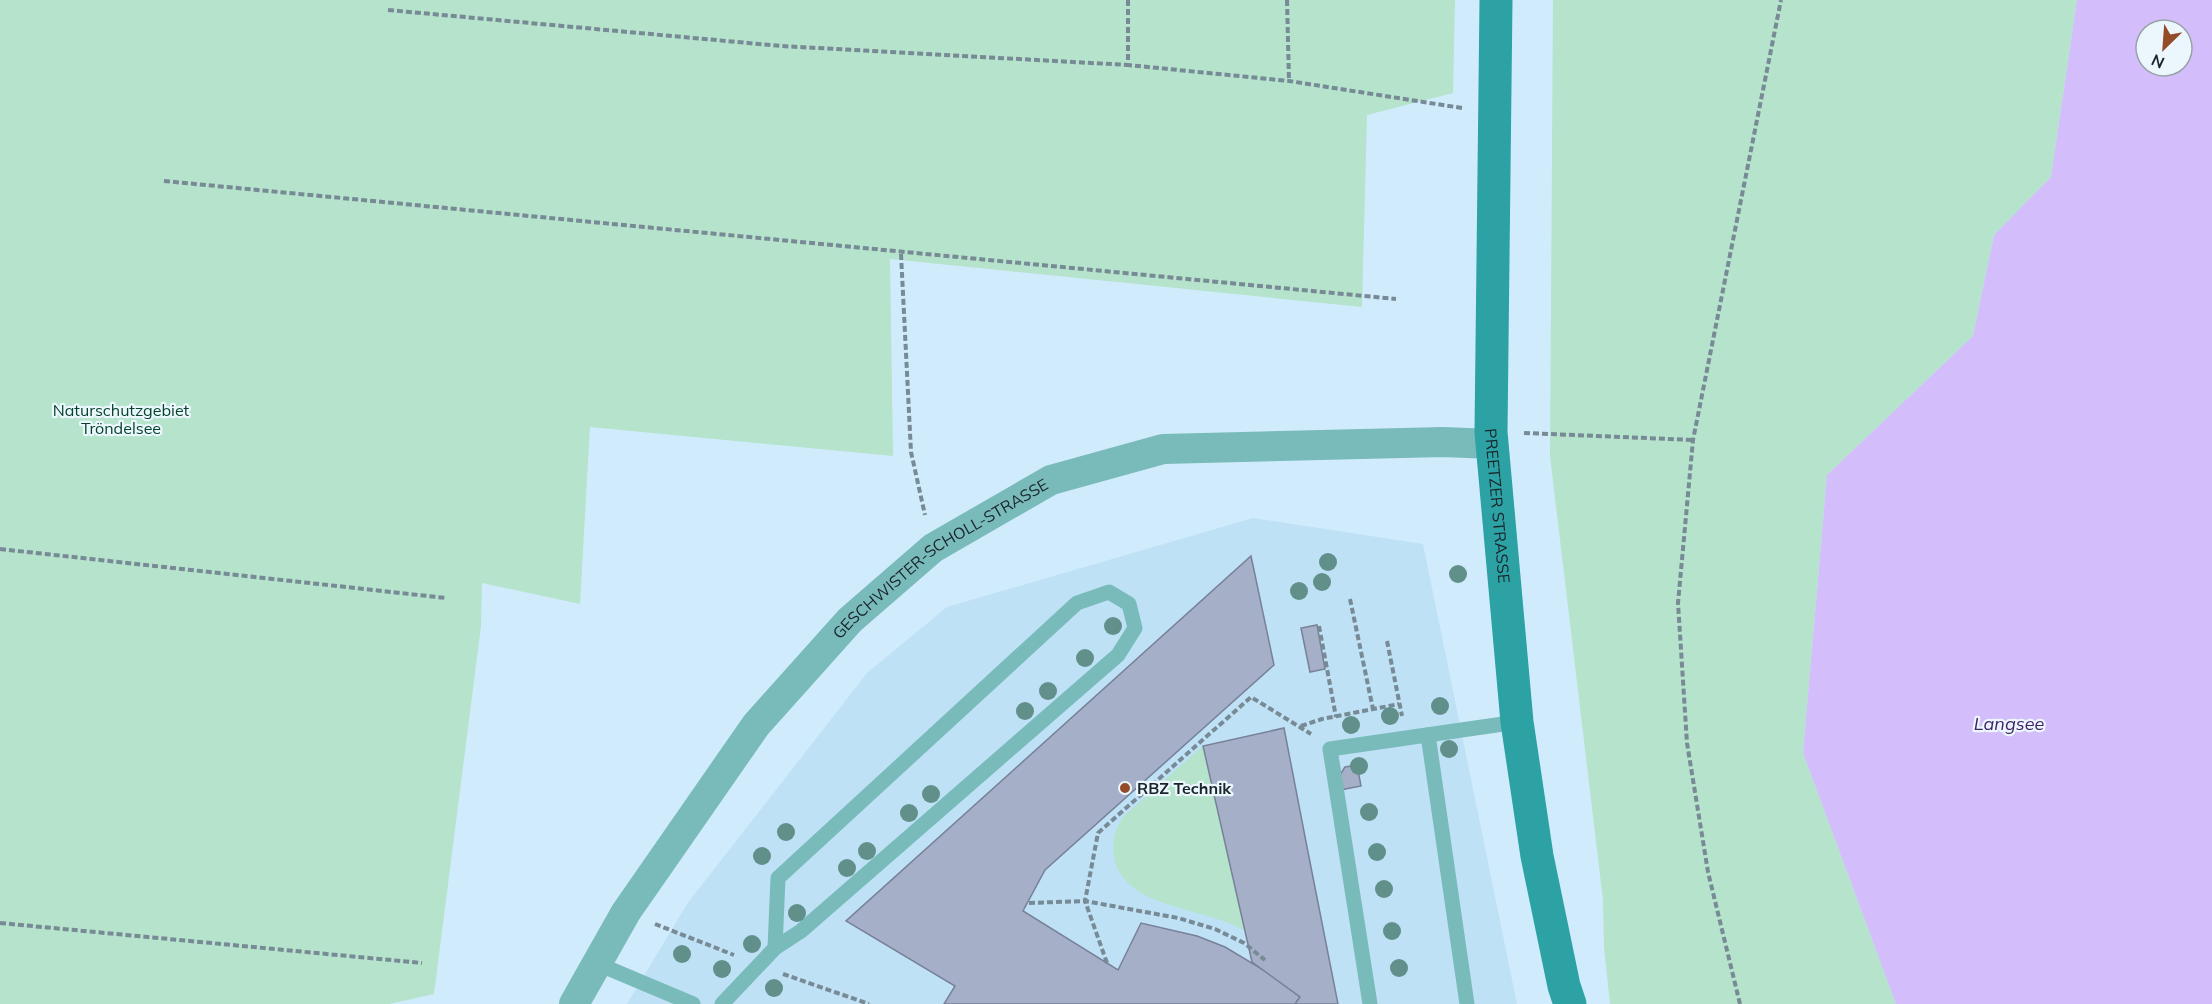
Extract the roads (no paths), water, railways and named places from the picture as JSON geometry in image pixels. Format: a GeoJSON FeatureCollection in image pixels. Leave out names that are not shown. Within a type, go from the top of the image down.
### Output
{"type":"FeatureCollection","features":[{"type":"Feature","properties":{"kind":"street","name":"PREETZER STRASSE"},"geometry":{"type":"LineString","coordinates":[[1496,0],[1491,438],[1517,722],[1537,856],[1564,986],[1570,1004]]}},
{"type":"Feature","properties":{"kind":"street","name":"GESCHWISTER-SCHOLL-STRASSE"},"geometry":{"type":"LineString","coordinates":[[574,1004],[626,912],[756,725],[850,620],[933,548],[1051,480],[1163,449],[1443,442],[1491,438]]}},
{"type":"Feature","properties":{"kind":"lane"},"geometry":{"type":"LineString","coordinates":[[722,1004],[775,948],[801,931],[1118,655],[1136,628],[1129,604],[1110,592],[1077,603],[778,878],[775,948]]}},
{"type":"Feature","properties":{"kind":"lane"},"geometry":{"type":"LineString","coordinates":[[1370,1004],[1330,749],[1517,722]]}},
{"type":"Feature","properties":{"kind":"lane"},"geometry":{"type":"LineString","coordinates":[[1428,735],[1467,1004]]}},
{"type":"Feature","properties":{"kind":"lane"},"geometry":{"type":"LineString","coordinates":[[598,964],[693,1004]]}},
{"type":"Feature","properties":{"kind":"water","name":"Langsee"},"geometry":{"type":"Polygon","coordinates":[[[2077,0],[2212,0],[2212,1004],[1896,1004],[1803,753],[1827,475],[1973,336],[1994,235],[2051,177],[2077,0]]]}},
{"type":"Feature","properties":{"kind":"place","name":"RBZ Technik"},"geometry":{"type":"Point","coordinates":[1125,788]}},
{"type":"Feature","properties":{"kind":"park label","name":"Naturschutzgebiet Tröndelsee"},"geometry":{"type":"Point","coordinates":[121,419]}}]}
